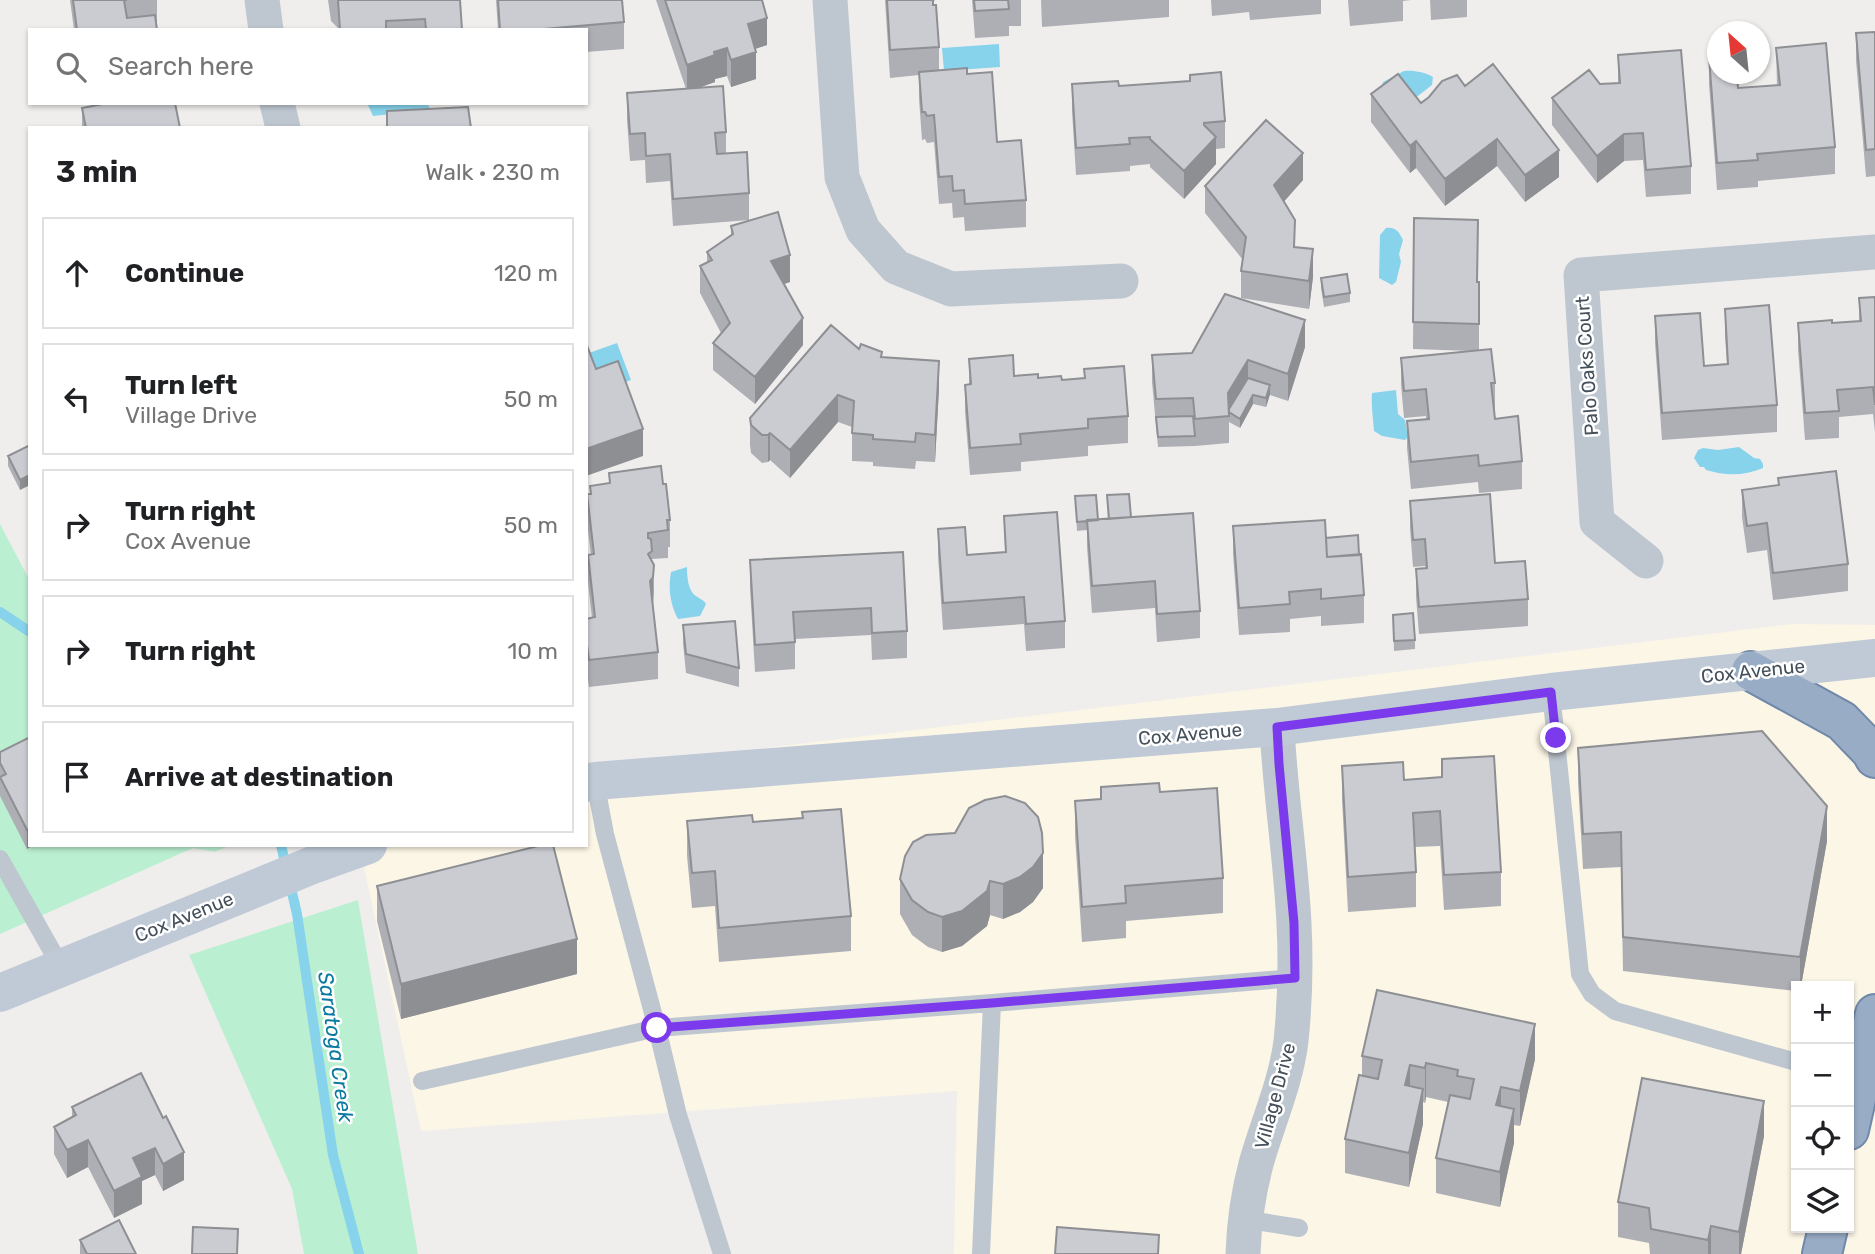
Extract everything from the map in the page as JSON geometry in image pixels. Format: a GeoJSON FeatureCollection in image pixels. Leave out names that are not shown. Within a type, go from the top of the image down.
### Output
{"type":"FeatureCollection","features":[{"type":"Feature","properties":{"kind":"highway"},"geometry":{"type":"LineString","coordinates":[[1751,671],[1842,722],[1875,758]]}},
{"type":"Feature","properties":{"kind":"highway"},"geometry":{"type":"LineString","coordinates":[[1854,1078],[1875,1014]]}},
{"type":"Feature","properties":{"kind":"highway"},"geometry":{"type":"LineString","coordinates":[[1822,1254],[1827,1233]]}},
{"type":"Feature","properties":{"kind":"main road","name":"Cox Avenue"},"geometry":{"type":"LineString","coordinates":[[590,782],[1277,727],[1551,692],[1875,658]]}},
{"type":"Feature","properties":{"kind":"main road","name":"Cox Avenue"},"geometry":{"type":"LineString","coordinates":[[0,993],[315,864],[363,847]]}},
{"type":"Feature","properties":{"kind":"street"},"geometry":{"type":"LineString","coordinates":[[262,0],[266,28]]}},
{"type":"Feature","properties":{"kind":"street"},"geometry":{"type":"LineString","coordinates":[[830,0],[842,177],[863,230],[896,267],[951,289],[1121,281]]}},
{"type":"Feature","properties":{"kind":"street"},"geometry":{"type":"LineString","coordinates":[[277,105],[283,126]]}},
{"type":"Feature","properties":{"kind":"street","name":"Palo Oaks Court"},"geometry":{"type":"LineString","coordinates":[[1646,561],[1597,522],[1581,275],[1875,252]]}},
{"type":"Feature","properties":{"kind":"street","name":"Village Drive"},"geometry":{"type":"LineString","coordinates":[[1243,1254],[1244,1219],[1256,1164],[1280,1088],[1290,1044],[1295,978],[1294,923],[1277,727]]}},
{"type":"Feature","properties":{"kind":"lane"},"geometry":{"type":"LineString","coordinates":[[1551,692],[1580,974],[1592,994],[1615,1011],[1791,1061]]}},
{"type":"Feature","properties":{"kind":"lane"},"geometry":{"type":"LineString","coordinates":[[590,782],[678,1115],[722,1254]]}},
{"type":"Feature","properties":{"kind":"lane"},"geometry":{"type":"LineString","coordinates":[[0,859],[61,967]]}},
{"type":"Feature","properties":{"kind":"lane"},"geometry":{"type":"LineString","coordinates":[[422,1081],[657,1028],[1295,978]]}},
{"type":"Feature","properties":{"kind":"lane"},"geometry":{"type":"LineString","coordinates":[[981,1254],[992,1003]]}},
{"type":"Feature","properties":{"kind":"lane"},"geometry":{"type":"LineString","coordinates":[[1244,1219],[1299,1228]]}},
{"type":"Feature","properties":{"kind":"shaded area"},"geometry":{"type":"Polygon","coordinates":[[[1793,624],[1875,625],[1875,1254],[954,1254],[957,1091],[421,1131],[362,858],[391,847],[588,847],[588,770],[592,769],[1793,624]]]}},
{"type":"Feature","properties":{"kind":"green space"},"geometry":{"type":"Polygon","coordinates":[[[0,524],[28,577],[28,847],[226,847],[215,852],[193,848],[0,934],[0,524]]]}},
{"type":"Feature","properties":{"kind":"green space"},"geometry":{"type":"Polygon","coordinates":[[[358,900],[418,1254],[304,1254],[292,1189],[189,955],[358,900]]]}},
{"type":"Feature","properties":{"kind":"water"},"geometry":{"type":"Polygon","coordinates":[[[999,44],[1000,67],[944,71],[942,48],[999,44]]]}},
{"type":"Feature","properties":{"kind":"water"},"geometry":{"type":"Polygon","coordinates":[[[1404,71],[1430,75],[1433,77],[1432,85],[1414,99],[1381,90],[1383,82],[1404,71]]]}},
{"type":"Feature","properties":{"kind":"water"},"geometry":{"type":"Polygon","coordinates":[[[368,105],[428,105],[431,110],[373,116],[368,105]]]}},
{"type":"Feature","properties":{"kind":"water"},"geometry":{"type":"Polygon","coordinates":[[[1386,228],[1397,231],[1403,240],[1399,254],[1401,262],[1396,282],[1392,285],[1379,278],[1380,235],[1386,228]]]}},
{"type":"Feature","properties":{"kind":"water"},"geometry":{"type":"Polygon","coordinates":[[[617,343],[631,380],[612,387],[590,379],[588,353],[617,343]]]}},
{"type":"Feature","properties":{"kind":"water"},"geometry":{"type":"Polygon","coordinates":[[[1396,390],[1398,414],[1405,420],[1408,437],[1405,440],[1382,436],[1374,431],[1372,393],[1396,390]]]}},
{"type":"Feature","properties":{"kind":"water"},"geometry":{"type":"Polygon","coordinates":[[[1739,447],[1754,458],[1760,459],[1763,468],[1742,474],[1721,473],[1700,467],[1694,458],[1698,450],[1703,448],[1718,450],[1739,447]]]}},
{"type":"Feature","properties":{"kind":"water"},"geometry":{"type":"Polygon","coordinates":[[[687,567],[691,591],[706,604],[700,616],[678,619],[670,596],[671,572],[687,567]]]}},
{"type":"Feature","properties":{"kind":"building"},"geometry":{"type":"Polygon","coordinates":[[[73,0],[124,0],[127,18],[155,15],[157,28],[77,28],[73,0]]]}},
{"type":"Feature","properties":{"kind":"building"},"geometry":{"type":"Polygon","coordinates":[[[338,0],[460,0],[462,28],[426,28],[425,19],[386,21],[386,28],[340,28],[338,0]]]}},
{"type":"Feature","properties":{"kind":"building"},"geometry":{"type":"Polygon","coordinates":[[[498,0],[622,0],[624,22],[555,28],[500,28],[498,0]]]}},
{"type":"Feature","properties":{"kind":"building"},"geometry":{"type":"Polygon","coordinates":[[[665,0],[762,0],[767,18],[748,24],[756,52],[731,60],[727,48],[687,65],[665,0]]]}},
{"type":"Feature","properties":{"kind":"building"},"geometry":{"type":"Polygon","coordinates":[[[887,0],[933,0],[933,5],[936,5],[939,47],[890,50],[887,0]]]}},
{"type":"Feature","properties":{"kind":"building"},"geometry":{"type":"Polygon","coordinates":[[[974,0],[1008,0],[1009,9],[975,11],[974,0]]]}},
{"type":"Feature","properties":{"kind":"building"},"geometry":{"type":"Polygon","coordinates":[[[1875,32],[1875,149],[1866,150],[1856,33],[1875,32]]]}},
{"type":"Feature","properties":{"kind":"building"},"geometry":{"type":"Polygon","coordinates":[[[1826,43],[1835,147],[1757,154],[1758,160],[1717,163],[1711,84],[1738,84],[1738,88],[1780,85],[1776,48],[1826,43]]]}},
{"type":"Feature","properties":{"kind":"building"},"geometry":{"type":"Polygon","coordinates":[[[1681,50],[1691,166],[1646,170],[1643,133],[1624,134],[1597,156],[1552,98],[1589,70],[1600,84],[1620,83],[1618,55],[1681,50]]]}},
{"type":"Feature","properties":{"kind":"building"},"geometry":{"type":"Polygon","coordinates":[[[1493,64],[1559,150],[1525,175],[1497,139],[1445,179],[1416,141],[1410,146],[1371,94],[1398,74],[1421,103],[1442,81],[1457,75],[1465,86],[1493,64]]]}},
{"type":"Feature","properties":{"kind":"building"},"geometry":{"type":"Polygon","coordinates":[[[967,68],[967,74],[992,72],[997,142],[1021,140],[1026,200],[965,204],[964,190],[953,191],[952,176],[939,177],[934,115],[927,116],[922,112],[919,72],[967,68]]]}},
{"type":"Feature","properties":{"kind":"building"},"geometry":{"type":"Polygon","coordinates":[[[1221,72],[1225,121],[1204,123],[1216,137],[1184,171],[1150,137],[1129,138],[1130,144],[1076,148],[1072,84],[1118,81],[1119,86],[1190,81],[1190,75],[1221,72]]]}},
{"type":"Feature","properties":{"kind":"building"},"geometry":{"type":"Polygon","coordinates":[[[723,86],[726,132],[715,133],[717,154],[747,152],[749,193],[673,199],[670,154],[646,156],[645,133],[630,134],[627,93],[723,86]]]}},
{"type":"Feature","properties":{"kind":"building"},"geometry":{"type":"Polygon","coordinates":[[[98,105],[175,105],[180,126],[86,126],[82,108],[98,105]]]}},
{"type":"Feature","properties":{"kind":"building"},"geometry":{"type":"Polygon","coordinates":[[[468,107],[471,126],[387,126],[387,111],[468,107]]]}},
{"type":"Feature","properties":{"kind":"building"},"geometry":{"type":"Polygon","coordinates":[[[1266,120],[1303,153],[1274,185],[1295,220],[1294,247],[1313,249],[1309,281],[1241,271],[1246,237],[1205,186],[1266,120]]]}},
{"type":"Feature","properties":{"kind":"building"},"geometry":{"type":"Polygon","coordinates":[[[778,212],[790,255],[771,261],[803,318],[755,377],[713,343],[730,323],[700,266],[712,260],[707,252],[733,234],[731,226],[778,212]]]}},
{"type":"Feature","properties":{"kind":"building"},"geometry":{"type":"Polygon","coordinates":[[[1414,218],[1478,220],[1479,324],[1413,322],[1414,218]]]}},
{"type":"Feature","properties":{"kind":"building"},"geometry":{"type":"Polygon","coordinates":[[[1347,274],[1350,293],[1324,297],[1321,278],[1347,274]]]}},
{"type":"Feature","properties":{"kind":"building"},"geometry":{"type":"Polygon","coordinates":[[[1225,294],[1305,320],[1288,374],[1248,360],[1228,393],[1229,416],[1195,419],[1193,398],[1156,399],[1152,355],[1192,353],[1225,294]]]}},
{"type":"Feature","properties":{"kind":"building"},"geometry":{"type":"Polygon","coordinates":[[[1875,297],[1875,405],[1873,387],[1837,390],[1839,411],[1805,413],[1798,323],[1861,321],[1859,298],[1875,297]]]}},
{"type":"Feature","properties":{"kind":"building"},"geometry":{"type":"Polygon","coordinates":[[[1769,305],[1777,405],[1662,413],[1655,316],[1700,313],[1704,366],[1728,364],[1725,309],[1769,305]]]}},
{"type":"Feature","properties":{"kind":"building"},"geometry":{"type":"Polygon","coordinates":[[[831,325],[859,349],[861,344],[882,352],[881,357],[939,361],[935,435],[916,433],[915,442],[873,439],[873,435],[852,433],[854,401],[838,395],[790,450],[770,433],[762,435],[751,425],[750,418],[831,325]]]}},
{"type":"Feature","properties":{"kind":"building"},"geometry":{"type":"Polygon","coordinates":[[[588,348],[596,369],[618,361],[643,429],[588,448],[588,348]]]}},
{"type":"Feature","properties":{"kind":"building"},"geometry":{"type":"Polygon","coordinates":[[[1491,349],[1495,419],[1518,416],[1522,461],[1479,466],[1478,455],[1411,462],[1407,421],[1429,419],[1426,389],[1404,391],[1401,358],[1491,349]]]}},
{"type":"Feature","properties":{"kind":"building"},"geometry":{"type":"Polygon","coordinates":[[[1013,355],[1014,376],[1038,374],[1038,378],[1085,378],[1084,369],[1124,366],[1128,416],[1088,419],[1088,428],[1020,434],[1021,444],[970,448],[965,385],[971,384],[969,359],[1013,355]]]}},
{"type":"Feature","properties":{"kind":"building"},"geometry":{"type":"Polygon","coordinates":[[[1248,378],[1270,385],[1266,398],[1253,395],[1240,419],[1229,412],[1229,409],[1248,378]]]}},
{"type":"Feature","properties":{"kind":"building"},"geometry":{"type":"Polygon","coordinates":[[[1193,416],[1195,436],[1158,437],[1156,417],[1193,416]]]}},
{"type":"Feature","properties":{"kind":"building"},"geometry":{"type":"Polygon","coordinates":[[[28,446],[28,476],[20,480],[8,456],[28,446]]]}},
{"type":"Feature","properties":{"kind":"building"},"geometry":{"type":"Polygon","coordinates":[[[661,466],[663,484],[666,484],[670,520],[667,520],[668,530],[648,533],[652,551],[648,554],[654,565],[650,581],[658,652],[589,660],[588,619],[595,617],[588,555],[594,554],[588,494],[591,494],[590,486],[610,483],[609,473],[661,466]]]}},
{"type":"Feature","properties":{"kind":"building"},"geometry":{"type":"Polygon","coordinates":[[[1836,471],[1848,564],[1773,573],[1767,523],[1747,526],[1742,490],[1779,485],[1778,478],[1836,471]]]}},
{"type":"Feature","properties":{"kind":"building"},"geometry":{"type":"Polygon","coordinates":[[[1129,494],[1131,517],[1109,519],[1107,495],[1129,494]]]}},
{"type":"Feature","properties":{"kind":"building"},"geometry":{"type":"Polygon","coordinates":[[[1490,494],[1495,563],[1525,561],[1528,599],[1419,607],[1416,569],[1427,568],[1425,539],[1413,540],[1410,501],[1490,494]]]}},
{"type":"Feature","properties":{"kind":"building"},"geometry":{"type":"Polygon","coordinates":[[[1096,495],[1098,520],[1077,522],[1075,496],[1096,495]]]}},
{"type":"Feature","properties":{"kind":"building"},"geometry":{"type":"Polygon","coordinates":[[[1057,512],[1065,621],[1026,624],[1024,597],[943,603],[938,529],[965,527],[967,555],[1006,552],[1004,516],[1057,512]]]}},
{"type":"Feature","properties":{"kind":"building"},"geometry":{"type":"Polygon","coordinates":[[[1193,513],[1200,611],[1157,614],[1155,581],[1092,586],[1087,520],[1193,513]]]}},
{"type":"Feature","properties":{"kind":"building"},"geometry":{"type":"Polygon","coordinates":[[[1325,520],[1327,557],[1361,554],[1364,595],[1321,599],[1321,589],[1289,592],[1290,604],[1239,608],[1233,526],[1325,520]]]}},
{"type":"Feature","properties":{"kind":"building"},"geometry":{"type":"Polygon","coordinates":[[[1358,535],[1359,555],[1327,557],[1326,538],[1358,535]]]}},
{"type":"Feature","properties":{"kind":"building"},"geometry":{"type":"Polygon","coordinates":[[[903,552],[907,631],[872,633],[871,608],[793,612],[795,642],[755,645],[750,560],[903,552]]]}},
{"type":"Feature","properties":{"kind":"building"},"geometry":{"type":"Polygon","coordinates":[[[1413,613],[1415,640],[1394,641],[1393,615],[1413,613]]]}},
{"type":"Feature","properties":{"kind":"building"},"geometry":{"type":"Polygon","coordinates":[[[735,621],[739,668],[686,654],[683,625],[735,621]]]}},
{"type":"Feature","properties":{"kind":"building"},"geometry":{"type":"Polygon","coordinates":[[[1762,731],[1827,806],[1800,957],[1623,937],[1621,832],[1583,834],[1578,748],[1762,731]]]}},
{"type":"Feature","properties":{"kind":"building"},"geometry":{"type":"Polygon","coordinates":[[[28,738],[28,830],[0,777],[6,774],[0,763],[0,752],[28,738]]]}},
{"type":"Feature","properties":{"kind":"building"},"geometry":{"type":"Polygon","coordinates":[[[1494,756],[1501,872],[1444,875],[1440,811],[1413,813],[1416,872],[1348,877],[1342,766],[1403,762],[1404,780],[1442,777],[1442,759],[1494,756]]]}},
{"type":"Feature","properties":{"kind":"building"},"geometry":{"type":"Polygon","coordinates":[[[1159,783],[1160,792],[1217,788],[1223,878],[1125,886],[1126,903],[1082,907],[1075,801],[1101,799],[1101,787],[1159,783]]]}},
{"type":"Feature","properties":{"kind":"building"},"geometry":{"type":"Polygon","coordinates":[[[1005,796],[1025,803],[1038,817],[1043,853],[1033,867],[1020,877],[1003,884],[990,881],[987,891],[962,911],[942,917],[928,912],[912,900],[900,879],[905,856],[913,842],[926,835],[955,833],[969,808],[985,800],[1005,796]]]}},
{"type":"Feature","properties":{"kind":"building"},"geometry":{"type":"Polygon","coordinates":[[[841,809],[851,916],[719,928],[715,871],[692,873],[687,821],[752,815],[753,822],[803,818],[802,812],[841,809]]]}},
{"type":"Feature","properties":{"kind":"building"},"geometry":{"type":"Polygon","coordinates":[[[534,847],[554,847],[577,939],[401,984],[377,886],[534,847]]]}},
{"type":"Feature","properties":{"kind":"building"},"geometry":{"type":"Polygon","coordinates":[[[1377,990],[1535,1024],[1520,1091],[1501,1087],[1496,1105],[1514,1109],[1500,1172],[1436,1158],[1450,1095],[1470,1099],[1474,1079],[1457,1076],[1458,1070],[1426,1063],[1425,1068],[1410,1065],[1405,1085],[1423,1089],[1409,1153],[1345,1139],[1359,1075],[1378,1079],[1382,1060],[1362,1056],[1377,990]]]}},
{"type":"Feature","properties":{"kind":"building"},"geometry":{"type":"Polygon","coordinates":[[[141,1073],[163,1118],[166,1116],[184,1152],[163,1164],[155,1148],[133,1158],[142,1177],[114,1191],[88,1140],[67,1150],[54,1127],[76,1115],[72,1107],[141,1073]]]}},
{"type":"Feature","properties":{"kind":"building"},"geometry":{"type":"Polygon","coordinates":[[[1642,1078],[1764,1101],[1739,1232],[1711,1226],[1708,1240],[1651,1229],[1649,1208],[1618,1202],[1642,1078]]]}},
{"type":"Feature","properties":{"kind":"building"},"geometry":{"type":"Polygon","coordinates":[[[119,1220],[136,1254],[87,1254],[80,1240],[119,1220]]]}},
{"type":"Feature","properties":{"kind":"building"},"geometry":{"type":"Polygon","coordinates":[[[193,1227],[238,1229],[237,1254],[192,1254],[193,1227]]]}},
{"type":"Feature","properties":{"kind":"building"},"geometry":{"type":"Polygon","coordinates":[[[1057,1227],[1159,1235],[1158,1254],[1055,1254],[1057,1227]]]}},
{"type":"Feature","properties":{"kind":"waterway","name":"Saratoga Creek"},"geometry":{"type":"LineString","coordinates":[[0,612],[28,631]]}},
{"type":"Feature","properties":{"kind":"waterway","name":"Saratoga Creek"},"geometry":{"type":"LineString","coordinates":[[281,847],[297,914],[333,1155],[359,1254]]}},
{"type":"Feature","properties":{"kind":"route"},"geometry":{"type":"LineString","coordinates":[[657,1028],[1295,978],[1294,923],[1277,727],[1551,692],[1556,738]]}}]}
